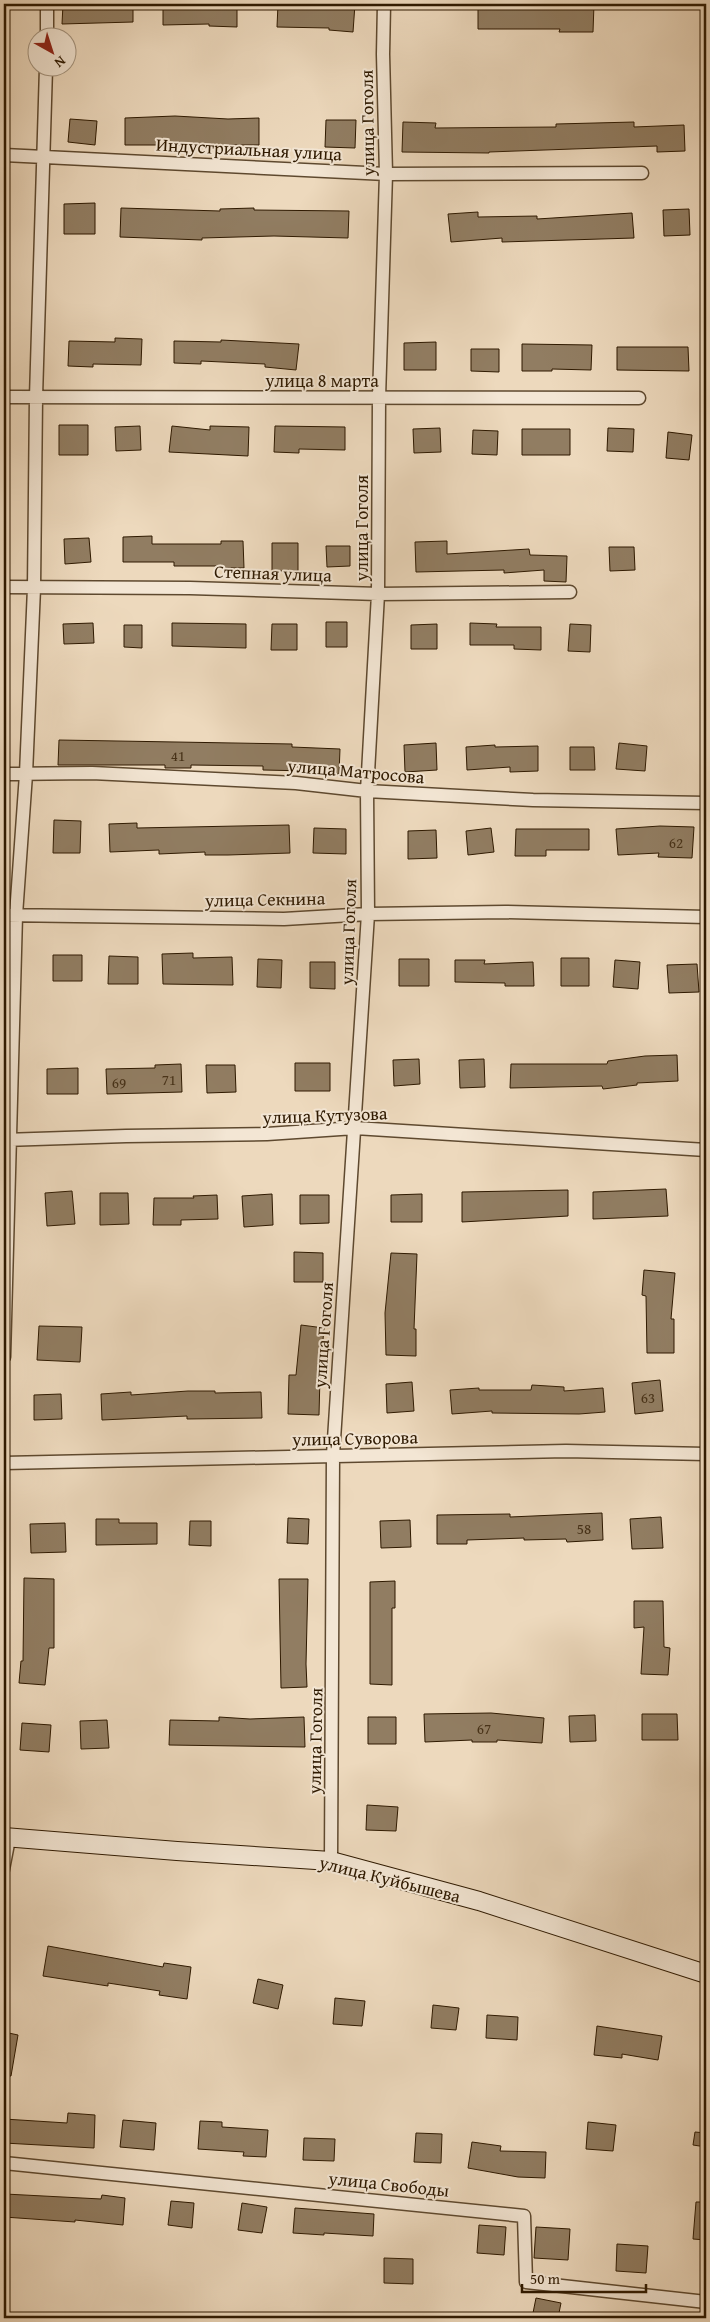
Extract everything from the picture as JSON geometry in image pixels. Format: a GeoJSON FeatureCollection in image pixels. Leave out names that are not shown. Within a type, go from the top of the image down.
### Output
{"type":"FeatureCollection","features":[{"type":"Feature","properties":{"kind":"main road","name":"улица Куйбышева"},"geometry":{"type":"LineString","coordinates":[[8,1837],[177,1851],[331,1860],[479,1901],[706,1969]]}},
{"type":"Feature","properties":{"kind":"street"},"geometry":{"type":"LineString","coordinates":[[47,4],[47,28]]}},
{"type":"Feature","properties":{"kind":"street","name":"улица Гоголя"},"geometry":{"type":"LineString","coordinates":[[331,1860],[333,1455],[368,914],[367,791],[378,594],[379,398],[386,174],[383,54],[384,4]]}},
{"type":"Feature","properties":{"kind":"street"},"geometry":{"type":"LineString","coordinates":[[4,1357],[10,915],[26,774],[34,588],[36,397],[46,78]]}},
{"type":"Feature","properties":{"kind":"street","name":"Индустриальная улица"},"geometry":{"type":"LineString","coordinates":[[4,155],[386,174],[642,174]]}},
{"type":"Feature","properties":{"kind":"street","name":"улица 8 марта"},"geometry":{"type":"LineString","coordinates":[[4,397],[639,398]]}},
{"type":"Feature","properties":{"kind":"street","name":"Степная улица"},"geometry":{"type":"LineString","coordinates":[[4,587],[190,588],[378,594],[570,592]]}},
{"type":"Feature","properties":{"kind":"street","name":"улица Матросова"},"geometry":{"type":"LineString","coordinates":[[4,774],[92,773],[296,783],[367,791],[532,800],[706,803]]}},
{"type":"Feature","properties":{"kind":"street","name":"улица Секнина"},"geometry":{"type":"LineString","coordinates":[[10,915],[284,919],[368,914],[504,912],[706,918]]}},
{"type":"Feature","properties":{"kind":"street","name":"улица Кутузова"},"geometry":{"type":"LineString","coordinates":[[6,1140],[267,1134],[355,1128],[706,1150]]}},
{"type":"Feature","properties":{"kind":"street","name":"улица Суворова"},"geometry":{"type":"LineString","coordinates":[[4,1462],[566,1452],[706,1454]]}},
{"type":"Feature","properties":{"kind":"street","name":"улица Свободы"},"geometry":{"type":"LineString","coordinates":[[4,2163],[524,2216],[526,2282],[706,2302]]}},
{"type":"Feature","properties":{"kind":"lane"},"geometry":{"type":"LineString","coordinates":[[4,1880],[8,1837]]}},
{"type":"Feature","properties":{"kind":"building"},"geometry":{"type":"Polygon","coordinates":[[[63,4],[133,4],[133,22],[62,24],[63,4]]]}},
{"type":"Feature","properties":{"kind":"building"},"geometry":{"type":"Polygon","coordinates":[[[163,4],[237,4],[237,27],[209,26],[209,24],[163,25],[163,4]]]}},
{"type":"Feature","properties":{"kind":"building"},"geometry":{"type":"Polygon","coordinates":[[[278,4],[355,4],[353,32],[329,30],[329,28],[277,27],[278,4]]]}},
{"type":"Feature","properties":{"kind":"building"},"geometry":{"type":"Polygon","coordinates":[[[478,4],[594,4],[593,32],[559,32],[560,29],[478,29],[478,4]]]}},
{"type":"Feature","properties":{"kind":"building"},"geometry":{"type":"Polygon","coordinates":[[[175,116],[228,119],[259,118],[259,145],[125,145],[125,118],[175,116]]]}},
{"type":"Feature","properties":{"kind":"building"},"geometry":{"type":"Polygon","coordinates":[[[70,119],[97,121],[95,145],[68,142],[70,119]]]}},
{"type":"Feature","properties":{"kind":"building"},"geometry":{"type":"Polygon","coordinates":[[[326,120],[356,120],[355,148],[325,147],[326,120]]]}},
{"type":"Feature","properties":{"kind":"building"},"geometry":{"type":"Polygon","coordinates":[[[403,122],[436,123],[435,128],[556,127],[556,124],[634,122],[634,127],[684,125],[685,151],[657,152],[657,146],[489,153],[402,152],[403,122]]]}},
{"type":"Feature","properties":{"kind":"building"},"geometry":{"type":"Polygon","coordinates":[[[95,203],[95,234],[64,234],[64,204],[95,203]]]}},
{"type":"Feature","properties":{"kind":"building"},"geometry":{"type":"Polygon","coordinates":[[[121,208],[220,211],[220,209],[254,208],[254,210],[349,211],[348,238],[274,236],[202,238],[202,240],[120,237],[121,208]]]}},
{"type":"Feature","properties":{"kind":"building"},"geometry":{"type":"Polygon","coordinates":[[[689,209],[690,235],[664,236],[663,210],[689,209]]]}},
{"type":"Feature","properties":{"kind":"building"},"geometry":{"type":"Polygon","coordinates":[[[478,212],[478,217],[537,216],[537,219],[632,213],[634,238],[502,242],[502,238],[451,242],[448,214],[478,212]]]}},
{"type":"Feature","properties":{"kind":"building"},"geometry":{"type":"Polygon","coordinates":[[[115,338],[142,339],[141,365],[93,364],[93,367],[68,366],[69,341],[115,342],[115,338]]]}},
{"type":"Feature","properties":{"kind":"building"},"geometry":{"type":"Polygon","coordinates":[[[221,340],[299,344],[296,370],[265,367],[265,364],[201,361],[201,364],[174,363],[174,341],[221,342],[221,340]]]}},
{"type":"Feature","properties":{"kind":"building"},"geometry":{"type":"Polygon","coordinates":[[[436,342],[436,370],[404,370],[404,343],[436,342]]]}},
{"type":"Feature","properties":{"kind":"building"},"geometry":{"type":"Polygon","coordinates":[[[522,344],[592,345],[591,370],[552,369],[552,371],[522,371],[522,344]]]}},
{"type":"Feature","properties":{"kind":"building"},"geometry":{"type":"Polygon","coordinates":[[[617,347],[688,347],[689,371],[617,370],[617,347]]]}},
{"type":"Feature","properties":{"kind":"building"},"geometry":{"type":"Polygon","coordinates":[[[471,349],[499,349],[499,372],[471,371],[471,349]]]}},
{"type":"Feature","properties":{"kind":"building"},"geometry":{"type":"Polygon","coordinates":[[[59,425],[88,425],[88,455],[59,455],[59,425]]]}},
{"type":"Feature","properties":{"kind":"building"},"geometry":{"type":"Polygon","coordinates":[[[140,426],[141,450],[116,451],[115,427],[140,426]]]}},
{"type":"Feature","properties":{"kind":"building"},"geometry":{"type":"Polygon","coordinates":[[[172,426],[210,430],[210,426],[249,427],[248,456],[169,452],[172,426]]]}},
{"type":"Feature","properties":{"kind":"building"},"geometry":{"type":"Polygon","coordinates":[[[275,426],[345,427],[345,450],[299,449],[299,453],[274,452],[275,426]]]}},
{"type":"Feature","properties":{"kind":"building"},"geometry":{"type":"Polygon","coordinates":[[[440,428],[441,452],[414,453],[413,429],[440,428]]]}},
{"type":"Feature","properties":{"kind":"building"},"geometry":{"type":"Polygon","coordinates":[[[608,428],[634,429],[633,452],[607,451],[608,428]]]}},
{"type":"Feature","properties":{"kind":"building"},"geometry":{"type":"Polygon","coordinates":[[[522,429],[570,429],[570,455],[522,455],[522,429]]]}},
{"type":"Feature","properties":{"kind":"building"},"geometry":{"type":"Polygon","coordinates":[[[473,430],[498,431],[497,455],[472,454],[473,430]]]}},
{"type":"Feature","properties":{"kind":"building"},"geometry":{"type":"Polygon","coordinates":[[[668,432],[692,435],[689,460],[666,458],[668,432]]]}},
{"type":"Feature","properties":{"kind":"building"},"geometry":{"type":"Polygon","coordinates":[[[152,536],[152,544],[221,544],[221,541],[243,541],[244,568],[174,566],[174,562],[123,562],[123,537],[152,536]]]}},
{"type":"Feature","properties":{"kind":"building"},"geometry":{"type":"Polygon","coordinates":[[[89,538],[91,562],[65,564],[64,539],[89,538]]]}},
{"type":"Feature","properties":{"kind":"building"},"geometry":{"type":"Polygon","coordinates":[[[447,541],[447,554],[529,549],[530,555],[567,556],[566,582],[544,581],[544,570],[504,573],[504,570],[416,572],[415,542],[447,541]]]}},
{"type":"Feature","properties":{"kind":"building"},"geometry":{"type":"Polygon","coordinates":[[[272,543],[298,543],[298,571],[272,571],[272,543]]]}},
{"type":"Feature","properties":{"kind":"building"},"geometry":{"type":"Polygon","coordinates":[[[326,546],[350,546],[350,566],[327,567],[326,546]]]}},
{"type":"Feature","properties":{"kind":"building"},"geometry":{"type":"Polygon","coordinates":[[[609,547],[634,547],[635,570],[610,571],[609,547]]]}},
{"type":"Feature","properties":{"kind":"building"},"geometry":{"type":"Polygon","coordinates":[[[326,622],[347,622],[347,647],[326,647],[326,622]]]}},
{"type":"Feature","properties":{"kind":"building"},"geometry":{"type":"Polygon","coordinates":[[[93,623],[94,643],[64,644],[63,624],[93,623]]]}},
{"type":"Feature","properties":{"kind":"building"},"geometry":{"type":"Polygon","coordinates":[[[172,623],[246,624],[246,648],[172,646],[172,623]]]}},
{"type":"Feature","properties":{"kind":"building"},"geometry":{"type":"Polygon","coordinates":[[[470,623],[497,624],[496,627],[541,627],[541,650],[514,649],[514,645],[470,645],[470,623]]]}},
{"type":"Feature","properties":{"kind":"building"},"geometry":{"type":"Polygon","coordinates":[[[272,624],[297,624],[297,650],[271,650],[272,624]]]}},
{"type":"Feature","properties":{"kind":"building"},"geometry":{"type":"Polygon","coordinates":[[[437,624],[437,649],[411,649],[411,625],[437,624]]]}},
{"type":"Feature","properties":{"kind":"building"},"geometry":{"type":"Polygon","coordinates":[[[570,624],[591,625],[590,652],[568,651],[570,624]]]}},
{"type":"Feature","properties":{"kind":"building"},"geometry":{"type":"Polygon","coordinates":[[[124,625],[142,625],[142,648],[124,647],[124,625]]]}},
{"type":"Feature","properties":{"kind":"building"},"geometry":{"type":"Polygon","coordinates":[[[59,740],[292,744],[292,747],[340,749],[339,774],[263,770],[263,766],[191,765],[191,768],[165,768],[165,765],[58,765],[59,740]]]}},
{"type":"Feature","properties":{"kind":"building"},"geometry":{"type":"Polygon","coordinates":[[[436,743],[437,770],[405,772],[404,745],[436,743]]]}},
{"type":"Feature","properties":{"kind":"building"},"geometry":{"type":"Polygon","coordinates":[[[619,743],[647,746],[645,771],[616,769],[619,743]]]}},
{"type":"Feature","properties":{"kind":"building"},"geometry":{"type":"Polygon","coordinates":[[[495,745],[495,747],[538,746],[538,771],[510,772],[510,767],[467,770],[466,747],[495,745]]]}},
{"type":"Feature","properties":{"kind":"building"},"geometry":{"type":"Polygon","coordinates":[[[570,747],[594,747],[595,770],[570,770],[570,747]]]}},
{"type":"Feature","properties":{"kind":"building"},"geometry":{"type":"Polygon","coordinates":[[[54,820],[81,821],[80,853],[53,853],[54,820]]]}},
{"type":"Feature","properties":{"kind":"building"},"geometry":{"type":"Polygon","coordinates":[[[137,823],[137,828],[289,825],[290,853],[205,855],[205,852],[159,854],[159,850],[110,852],[109,824],[137,823]]]}},
{"type":"Feature","properties":{"kind":"building"},"geometry":{"type":"Polygon","coordinates":[[[660,826],[694,827],[692,858],[658,857],[659,853],[618,855],[616,829],[660,826]]]}},
{"type":"Feature","properties":{"kind":"building"},"geometry":{"type":"Polygon","coordinates":[[[314,828],[346,829],[346,854],[313,853],[314,828]]]}},
{"type":"Feature","properties":{"kind":"building"},"geometry":{"type":"Polygon","coordinates":[[[491,828],[494,852],[468,855],[466,831],[491,828]]]}},
{"type":"Feature","properties":{"kind":"building"},"geometry":{"type":"Polygon","coordinates":[[[516,829],[589,829],[589,850],[546,850],[546,856],[515,856],[516,829]]]}},
{"type":"Feature","properties":{"kind":"building"},"geometry":{"type":"Polygon","coordinates":[[[436,830],[437,858],[408,859],[408,831],[436,830]]]}},
{"type":"Feature","properties":{"kind":"building"},"geometry":{"type":"Polygon","coordinates":[[[193,953],[193,958],[232,957],[233,985],[163,984],[162,954],[193,953]]]}},
{"type":"Feature","properties":{"kind":"building"},"geometry":{"type":"Polygon","coordinates":[[[53,955],[82,955],[82,981],[53,981],[53,955]]]}},
{"type":"Feature","properties":{"kind":"building"},"geometry":{"type":"Polygon","coordinates":[[[109,956],[138,957],[138,984],[108,984],[109,956]]]}},
{"type":"Feature","properties":{"kind":"building"},"geometry":{"type":"Polygon","coordinates":[[[561,958],[589,958],[589,986],[561,986],[561,958]]]}},
{"type":"Feature","properties":{"kind":"building"},"geometry":{"type":"Polygon","coordinates":[[[258,959],[282,960],[281,988],[257,987],[258,959]]]}},
{"type":"Feature","properties":{"kind":"building"},"geometry":{"type":"Polygon","coordinates":[[[399,959],[429,959],[429,986],[399,986],[399,959]]]}},
{"type":"Feature","properties":{"kind":"building"},"geometry":{"type":"Polygon","coordinates":[[[455,960],[485,960],[484,964],[533,962],[534,986],[505,986],[505,983],[455,982],[455,960]]]}},
{"type":"Feature","properties":{"kind":"building"},"geometry":{"type":"Polygon","coordinates":[[[615,960],[640,962],[638,989],[613,987],[615,960]]]}},
{"type":"Feature","properties":{"kind":"building"},"geometry":{"type":"Polygon","coordinates":[[[310,962],[335,962],[335,989],[310,988],[310,962]]]}},
{"type":"Feature","properties":{"kind":"building"},"geometry":{"type":"Polygon","coordinates":[[[697,964],[699,992],[669,993],[667,965],[697,964]]]}},
{"type":"Feature","properties":{"kind":"building"},"geometry":{"type":"Polygon","coordinates":[[[677,1055],[678,1081],[637,1083],[637,1085],[603,1089],[602,1086],[510,1088],[511,1064],[607,1064],[608,1061],[645,1056],[677,1055]]]}},
{"type":"Feature","properties":{"kind":"building"},"geometry":{"type":"Polygon","coordinates":[[[419,1059],[420,1084],[394,1086],[393,1060],[419,1059]]]}},
{"type":"Feature","properties":{"kind":"building"},"geometry":{"type":"Polygon","coordinates":[[[484,1059],[485,1087],[460,1088],[459,1060],[484,1059]]]}},
{"type":"Feature","properties":{"kind":"building"},"geometry":{"type":"Polygon","coordinates":[[[295,1063],[330,1063],[330,1091],[295,1091],[295,1063]]]}},
{"type":"Feature","properties":{"kind":"building"},"geometry":{"type":"Polygon","coordinates":[[[181,1064],[182,1092],[107,1094],[106,1069],[155,1068],[155,1065],[181,1064]]]}},
{"type":"Feature","properties":{"kind":"building"},"geometry":{"type":"Polygon","coordinates":[[[206,1065],[235,1065],[236,1092],[207,1093],[206,1065]]]}},
{"type":"Feature","properties":{"kind":"building"},"geometry":{"type":"Polygon","coordinates":[[[78,1068],[78,1094],[47,1094],[47,1069],[78,1068]]]}},
{"type":"Feature","properties":{"kind":"building"},"geometry":{"type":"Polygon","coordinates":[[[666,1189],[668,1216],[593,1219],[593,1192],[666,1189]]]}},
{"type":"Feature","properties":{"kind":"building"},"geometry":{"type":"Polygon","coordinates":[[[568,1190],[568,1216],[462,1222],[462,1192],[568,1190]]]}},
{"type":"Feature","properties":{"kind":"building"},"geometry":{"type":"Polygon","coordinates":[[[72,1191],[75,1224],[47,1226],[45,1193],[72,1191]]]}},
{"type":"Feature","properties":{"kind":"building"},"geometry":{"type":"Polygon","coordinates":[[[100,1193],[128,1193],[129,1224],[100,1225],[100,1193]]]}},
{"type":"Feature","properties":{"kind":"building"},"geometry":{"type":"Polygon","coordinates":[[[272,1194],[273,1225],[244,1227],[242,1196],[272,1194]]]}},
{"type":"Feature","properties":{"kind":"building"},"geometry":{"type":"Polygon","coordinates":[[[422,1194],[422,1222],[391,1222],[391,1195],[422,1194]]]}},
{"type":"Feature","properties":{"kind":"building"},"geometry":{"type":"Polygon","coordinates":[[[217,1195],[218,1219],[181,1220],[181,1225],[153,1225],[154,1198],[194,1198],[193,1196],[217,1195]]]}},
{"type":"Feature","properties":{"kind":"building"},"geometry":{"type":"Polygon","coordinates":[[[300,1195],[329,1195],[329,1223],[300,1224],[300,1195]]]}},
{"type":"Feature","properties":{"kind":"building"},"geometry":{"type":"Polygon","coordinates":[[[294,1252],[323,1253],[323,1282],[294,1282],[294,1252]]]}},
{"type":"Feature","properties":{"kind":"building"},"geometry":{"type":"Polygon","coordinates":[[[391,1253],[417,1254],[414,1329],[416,1329],[416,1356],[386,1355],[385,1313],[391,1253]]]}},
{"type":"Feature","properties":{"kind":"building"},"geometry":{"type":"Polygon","coordinates":[[[644,1270],[675,1273],[671,1319],[674,1319],[674,1353],[647,1353],[646,1296],[642,1295],[644,1270]]]}},
{"type":"Feature","properties":{"kind":"building"},"geometry":{"type":"Polygon","coordinates":[[[301,1325],[324,1328],[319,1415],[288,1414],[289,1375],[296,1375],[301,1325]]]}},
{"type":"Feature","properties":{"kind":"building"},"geometry":{"type":"Polygon","coordinates":[[[39,1326],[82,1327],[80,1362],[37,1360],[39,1326]]]}},
{"type":"Feature","properties":{"kind":"building"},"geometry":{"type":"Polygon","coordinates":[[[660,1380],[663,1411],[635,1414],[632,1383],[660,1380]]]}},
{"type":"Feature","properties":{"kind":"building"},"geometry":{"type":"Polygon","coordinates":[[[412,1382],[414,1411],[387,1413],[386,1384],[412,1382]]]}},
{"type":"Feature","properties":{"kind":"building"},"geometry":{"type":"Polygon","coordinates":[[[532,1385],[564,1387],[564,1391],[603,1388],[605,1412],[579,1414],[492,1413],[492,1411],[452,1414],[450,1390],[479,1388],[479,1390],[531,1390],[532,1385]]]}},
{"type":"Feature","properties":{"kind":"building"},"geometry":{"type":"Polygon","coordinates":[[[215,1391],[215,1393],[261,1392],[262,1418],[187,1419],[187,1416],[102,1420],[101,1394],[131,1392],[131,1395],[215,1391]]]}},
{"type":"Feature","properties":{"kind":"building"},"geometry":{"type":"Polygon","coordinates":[[[61,1394],[62,1419],[34,1420],[34,1395],[61,1394]]]}},
{"type":"Feature","properties":{"kind":"building"},"geometry":{"type":"Polygon","coordinates":[[[602,1513],[603,1540],[567,1542],[566,1539],[524,1540],[524,1538],[467,1540],[467,1544],[437,1544],[437,1515],[510,1514],[510,1517],[602,1513]]]}},
{"type":"Feature","properties":{"kind":"building"},"geometry":{"type":"Polygon","coordinates":[[[661,1517],[663,1548],[632,1549],[630,1519],[661,1517]]]}},
{"type":"Feature","properties":{"kind":"building"},"geometry":{"type":"Polygon","coordinates":[[[288,1518],[309,1519],[308,1544],[287,1543],[288,1518]]]}},
{"type":"Feature","properties":{"kind":"building"},"geometry":{"type":"Polygon","coordinates":[[[96,1519],[119,1519],[119,1523],[157,1523],[157,1544],[96,1545],[96,1519]]]}},
{"type":"Feature","properties":{"kind":"building"},"geometry":{"type":"Polygon","coordinates":[[[410,1520],[411,1547],[381,1548],[380,1521],[410,1520]]]}},
{"type":"Feature","properties":{"kind":"building"},"geometry":{"type":"Polygon","coordinates":[[[190,1521],[211,1521],[211,1546],[189,1545],[190,1521]]]}},
{"type":"Feature","properties":{"kind":"building"},"geometry":{"type":"Polygon","coordinates":[[[65,1523],[66,1552],[31,1553],[30,1524],[65,1523]]]}},
{"type":"Feature","properties":{"kind":"building"},"geometry":{"type":"Polygon","coordinates":[[[24,1578],[54,1579],[54,1648],[49,1648],[45,1685],[19,1683],[21,1661],[23,1661],[24,1578]]]}},
{"type":"Feature","properties":{"kind":"building"},"geometry":{"type":"Polygon","coordinates":[[[279,1579],[308,1579],[307,1687],[281,1688],[279,1579]]]}},
{"type":"Feature","properties":{"kind":"building"},"geometry":{"type":"Polygon","coordinates":[[[395,1581],[395,1608],[392,1608],[392,1685],[370,1684],[370,1582],[395,1581]]]}},
{"type":"Feature","properties":{"kind":"building"},"geometry":{"type":"Polygon","coordinates":[[[634,1601],[663,1601],[664,1647],[670,1648],[668,1675],[641,1674],[644,1627],[634,1628],[634,1601]]]}},
{"type":"Feature","properties":{"kind":"building"},"geometry":{"type":"Polygon","coordinates":[[[491,1713],[544,1718],[542,1743],[497,1740],[497,1742],[472,1742],[472,1740],[425,1742],[424,1714],[491,1713]]]}},
{"type":"Feature","properties":{"kind":"building"},"geometry":{"type":"Polygon","coordinates":[[[642,1714],[677,1714],[678,1740],[642,1740],[642,1714]]]}},
{"type":"Feature","properties":{"kind":"building"},"geometry":{"type":"Polygon","coordinates":[[[595,1715],[596,1741],[570,1742],[569,1716],[595,1715]]]}},
{"type":"Feature","properties":{"kind":"building"},"geometry":{"type":"Polygon","coordinates":[[[219,1717],[250,1719],[304,1717],[305,1747],[169,1745],[170,1720],[219,1721],[219,1717]]]}},
{"type":"Feature","properties":{"kind":"building"},"geometry":{"type":"Polygon","coordinates":[[[368,1717],[396,1717],[396,1744],[368,1744],[368,1717]]]}},
{"type":"Feature","properties":{"kind":"building"},"geometry":{"type":"Polygon","coordinates":[[[107,1720],[109,1748],[81,1749],[80,1721],[107,1720]]]}},
{"type":"Feature","properties":{"kind":"building"},"geometry":{"type":"Polygon","coordinates":[[[22,1723],[51,1725],[49,1752],[20,1750],[22,1723]]]}},
{"type":"Feature","properties":{"kind":"building"},"geometry":{"type":"Polygon","coordinates":[[[367,1805],[398,1807],[396,1831],[366,1830],[367,1805]]]}},
{"type":"Feature","properties":{"kind":"building"},"geometry":{"type":"Polygon","coordinates":[[[48,1946],[163,1967],[164,1963],[191,1967],[187,1999],[159,1995],[160,1991],[108,1983],[108,1986],[43,1976],[48,1946]]]}},
{"type":"Feature","properties":{"kind":"building"},"geometry":{"type":"Polygon","coordinates":[[[258,1979],[283,1985],[278,2009],[253,2003],[258,1979]]]}},
{"type":"Feature","properties":{"kind":"building"},"geometry":{"type":"Polygon","coordinates":[[[335,1998],[365,2001],[362,2026],[333,2024],[335,1998]]]}},
{"type":"Feature","properties":{"kind":"building"},"geometry":{"type":"Polygon","coordinates":[[[433,2005],[459,2008],[456,2030],[431,2028],[433,2005]]]}},
{"type":"Feature","properties":{"kind":"building"},"geometry":{"type":"Polygon","coordinates":[[[487,2015],[518,2017],[517,2040],[486,2038],[487,2015]]]}},
{"type":"Feature","properties":{"kind":"building"},"geometry":{"type":"Polygon","coordinates":[[[597,2026],[662,2036],[658,2060],[622,2054],[622,2058],[594,2055],[597,2026]]]}},
{"type":"Feature","properties":{"kind":"building"},"geometry":{"type":"Polygon","coordinates":[[[4,2032],[18,2035],[11,2076],[4,2076],[4,2032]]]}},
{"type":"Feature","properties":{"kind":"building"},"geometry":{"type":"Polygon","coordinates":[[[68,2113],[95,2115],[94,2148],[4,2143],[4,2119],[67,2123],[68,2113]]]}},
{"type":"Feature","properties":{"kind":"building"},"geometry":{"type":"Polygon","coordinates":[[[123,2120],[156,2123],[154,2150],[120,2147],[123,2120]]]}},
{"type":"Feature","properties":{"kind":"building"},"geometry":{"type":"Polygon","coordinates":[[[200,2121],[222,2122],[222,2127],[268,2130],[266,2157],[243,2156],[244,2152],[198,2149],[200,2121]]]}},
{"type":"Feature","properties":{"kind":"building"},"geometry":{"type":"Polygon","coordinates":[[[588,2122],[616,2125],[613,2151],[586,2149],[588,2122]]]}},
{"type":"Feature","properties":{"kind":"building"},"geometry":{"type":"Polygon","coordinates":[[[695,2132],[706,2133],[706,2147],[693,2145],[695,2132]]]}},
{"type":"Feature","properties":{"kind":"building"},"geometry":{"type":"Polygon","coordinates":[[[416,2133],[442,2134],[441,2163],[414,2162],[416,2133]]]}},
{"type":"Feature","properties":{"kind":"building"},"geometry":{"type":"Polygon","coordinates":[[[304,2138],[335,2139],[334,2161],[303,2160],[304,2138]]]}},
{"type":"Feature","properties":{"kind":"building"},"geometry":{"type":"Polygon","coordinates":[[[472,2142],[501,2146],[500,2151],[546,2152],[545,2178],[518,2177],[468,2168],[472,2142]]]}},
{"type":"Feature","properties":{"kind":"building"},"geometry":{"type":"Polygon","coordinates":[[[5,2194],[101,2199],[102,2195],[125,2198],[123,2225],[75,2220],[75,2222],[4,2217],[5,2194]]]}},
{"type":"Feature","properties":{"kind":"building"},"geometry":{"type":"Polygon","coordinates":[[[171,2201],[194,2203],[192,2228],[168,2225],[171,2201]]]}},
{"type":"Feature","properties":{"kind":"building"},"geometry":{"type":"Polygon","coordinates":[[[696,2202],[706,2202],[706,2240],[693,2239],[696,2202]]]}},
{"type":"Feature","properties":{"kind":"building"},"geometry":{"type":"Polygon","coordinates":[[[242,2203],[267,2207],[262,2233],[238,2230],[242,2203]]]}},
{"type":"Feature","properties":{"kind":"building"},"geometry":{"type":"Polygon","coordinates":[[[295,2208],[374,2214],[373,2236],[293,2233],[295,2208]]]}},
{"type":"Feature","properties":{"kind":"building"},"geometry":{"type":"Polygon","coordinates":[[[479,2225],[506,2227],[504,2255],[477,2253],[479,2225]]]}},
{"type":"Feature","properties":{"kind":"building"},"geometry":{"type":"Polygon","coordinates":[[[536,2227],[570,2229],[568,2260],[534,2258],[536,2227]]]}},
{"type":"Feature","properties":{"kind":"building"},"geometry":{"type":"Polygon","coordinates":[[[617,2244],[648,2246],[646,2273],[616,2271],[617,2244]]]}},
{"type":"Feature","properties":{"kind":"building"},"geometry":{"type":"Polygon","coordinates":[[[384,2258],[413,2259],[413,2284],[384,2283],[384,2258]]]}},
{"type":"Feature","properties":{"kind":"building"},"geometry":{"type":"Polygon","coordinates":[[[536,2298],[561,2303],[558,2318],[532,2318],[536,2298]]]}}]}
